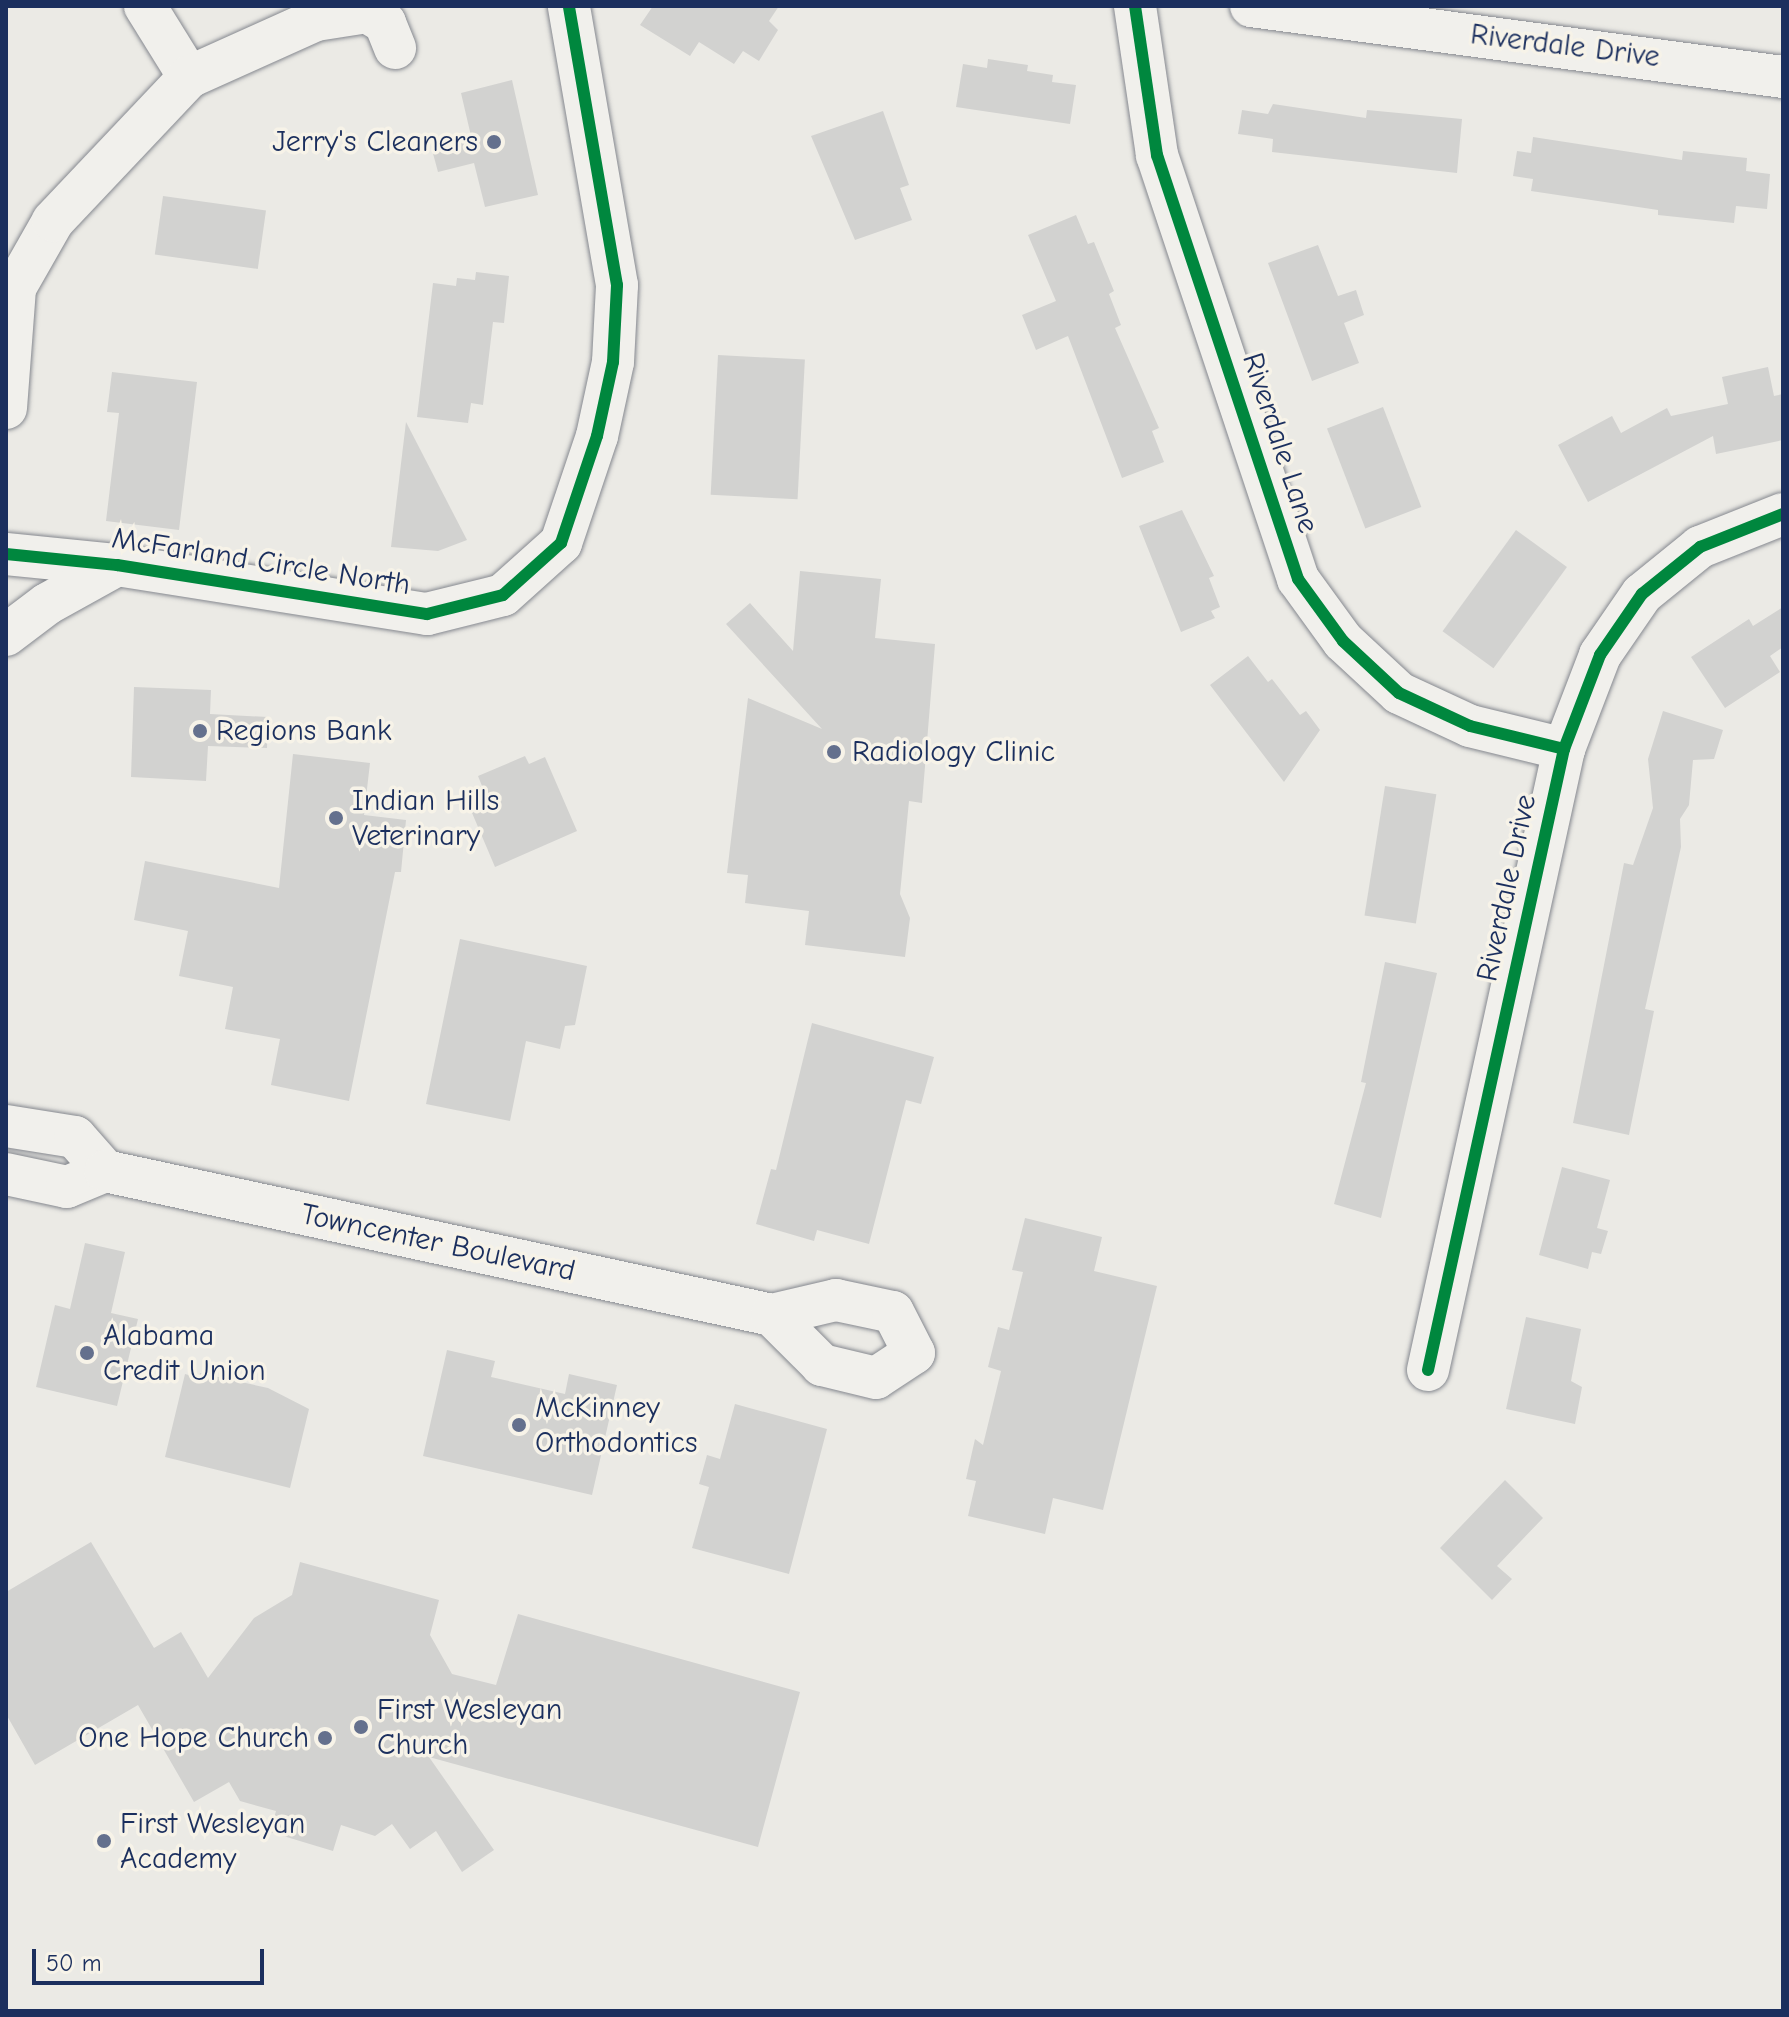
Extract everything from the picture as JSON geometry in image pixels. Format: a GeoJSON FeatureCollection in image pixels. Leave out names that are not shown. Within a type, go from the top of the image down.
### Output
{"type":"FeatureCollection","features":[{"type":"Feature","properties":{"kind":"street"},"geometry":{"type":"LineString","coordinates":[[145,6],[189,77]]}},
{"type":"Feature","properties":{"kind":"street","name":"McFarland Circle North"},"geometry":{"type":"LineString","coordinates":[[6,554],[117,565],[427,614],[503,595],[561,543],[597,436],[613,362],[617,285],[569,6]]}},
{"type":"Feature","properties":{"kind":"street","name":"Riverdale Lane"},"geometry":{"type":"LineString","coordinates":[[1135,6],[1157,155],[1298,579],[1343,641],[1399,693],[1470,726],[1564,749]]}},
{"type":"Feature","properties":{"kind":"street","name":"Riverdale Drive"},"geometry":{"type":"LineString","coordinates":[[1251,6],[1455,19],[1783,77]]}},
{"type":"Feature","properties":{"kind":"street"},"geometry":{"type":"LineString","coordinates":[[6,408],[15,288],[53,221],[189,77],[316,20],[367,12],[385,23],[395,48]]}},
{"type":"Feature","properties":{"kind":"street","name":"Riverdale Drive"},"geometry":{"type":"LineString","coordinates":[[1428,1370],[1564,749],[1600,655],[1642,594],[1700,547],[1783,514]]}},
{"type":"Feature","properties":{"kind":"street","name":"McFarland Circle North"},"geometry":{"type":"LineString","coordinates":[[6,635],[47,604],[117,565]]}},
{"type":"Feature","properties":{"kind":"street"},"geometry":{"type":"LineString","coordinates":[[6,1126],[75,1137],[105,1171],[67,1187],[6,1174]]}},
{"type":"Feature","properties":{"kind":"street","name":"Towncenter Boulevard"},"geometry":{"type":"LineString","coordinates":[[105,1171],[772,1315]]}},
{"type":"Feature","properties":{"kind":"building"},"geometry":{"type":"Polygon","coordinates":[[[653,6],[779,6],[769,21],[778,30],[759,61],[743,51],[734,64],[699,42],[690,56],[640,25],[653,6]]]}},
{"type":"Feature","properties":{"kind":"building"},"geometry":{"type":"Polygon","coordinates":[[[988,59],[1028,65],[1027,71],[1053,75],[1052,82],[1076,85],[1070,124],[956,107],[963,64],[987,68],[988,59]]]}},
{"type":"Feature","properties":{"kind":"building","name":"Jerry's Cleaners"},"geometry":{"type":"Polygon","coordinates":[[[512,80],[538,195],[485,207],[474,163],[438,172],[431,146],[471,136],[461,93],[512,80]]]}},
{"type":"Feature","properties":{"kind":"building"},"geometry":{"type":"Polygon","coordinates":[[[1273,104],[1366,118],[1367,110],[1462,119],[1457,173],[1272,152],[1273,139],[1238,134],[1242,110],[1268,114],[1273,104]]]}},
{"type":"Feature","properties":{"kind":"building"},"geometry":{"type":"Polygon","coordinates":[[[883,111],[909,185],[900,188],[912,220],[855,240],[811,136],[883,111]]]}},
{"type":"Feature","properties":{"kind":"building"},"geometry":{"type":"Polygon","coordinates":[[[1533,137],[1682,160],[1683,151],[1747,158],[1746,171],[1770,174],[1767,209],[1736,206],[1734,223],[1658,215],[1658,210],[1531,191],[1533,179],[1513,176],[1517,151],[1531,153],[1533,137]]]}},
{"type":"Feature","properties":{"kind":"building"},"geometry":{"type":"Polygon","coordinates":[[[163,196],[266,210],[258,269],[155,254],[163,196]]]}},
{"type":"Feature","properties":{"kind":"building"},"geometry":{"type":"Polygon","coordinates":[[[1076,215],[1088,244],[1094,242],[1114,291],[1109,294],[1121,325],[1115,328],[1159,428],[1152,431],[1164,462],[1122,478],[1068,336],[1036,350],[1022,315],[1056,301],[1028,235],[1076,215]]]}},
{"type":"Feature","properties":{"kind":"building"},"geometry":{"type":"Polygon","coordinates":[[[1318,245],[1338,296],[1356,290],[1364,315],[1344,323],[1359,363],[1312,381],[1268,263],[1318,245]]]}},
{"type":"Feature","properties":{"kind":"building"},"geometry":{"type":"Polygon","coordinates":[[[476,272],[509,276],[504,323],[493,322],[483,405],[471,403],[468,423],[417,417],[433,283],[456,286],[457,278],[475,280],[476,272]]]}},
{"type":"Feature","properties":{"kind":"building"},"geometry":{"type":"Polygon","coordinates":[[[718,355],[805,360],[798,499],[711,495],[718,355]]]}},
{"type":"Feature","properties":{"kind":"building"},"geometry":{"type":"Polygon","coordinates":[[[1768,367],[1774,396],[1783,394],[1783,440],[1716,454],[1713,436],[1588,502],[1558,445],[1612,416],[1621,433],[1667,408],[1671,416],[1728,404],[1722,377],[1768,367]]]}},
{"type":"Feature","properties":{"kind":"building"},"geometry":{"type":"Polygon","coordinates":[[[112,372],[197,382],[179,530],[106,521],[119,413],[107,412],[112,372]]]}},
{"type":"Feature","properties":{"kind":"building"},"geometry":{"type":"Polygon","coordinates":[[[1383,407],[1421,507],[1365,528],[1327,429],[1383,407]]]}},
{"type":"Feature","properties":{"kind":"building"},"geometry":{"type":"Polygon","coordinates":[[[406,422],[467,540],[438,551],[391,547],[406,422]]]}},
{"type":"Feature","properties":{"kind":"building"},"geometry":{"type":"Polygon","coordinates":[[[1182,510],[1214,576],[1209,578],[1220,607],[1211,611],[1215,618],[1181,632],[1139,526],[1182,510]]]}},
{"type":"Feature","properties":{"kind":"building"},"geometry":{"type":"Polygon","coordinates":[[[1516,530],[1567,567],[1493,668],[1443,631],[1516,530]]]}},
{"type":"Feature","properties":{"kind":"building","name":"Radiology Clinic"},"geometry":{"type":"Polygon","coordinates":[[[800,571],[881,579],[875,638],[935,644],[922,803],[909,801],[900,894],[910,918],[905,957],[805,945],[809,911],[745,903],[748,875],[727,873],[748,698],[822,729],[726,624],[750,603],[793,651],[800,571]]]}},
{"type":"Feature","properties":{"kind":"building"},"geometry":{"type":"Polygon","coordinates":[[[1783,607],[1783,647],[1770,656],[1780,672],[1725,708],[1691,657],[1749,619],[1753,626],[1783,607]]]}},
{"type":"Feature","properties":{"kind":"building"},"geometry":{"type":"Polygon","coordinates":[[[1248,656],[1268,682],[1272,679],[1300,715],[1306,711],[1320,730],[1284,782],[1210,685],[1248,656]]]}},
{"type":"Feature","properties":{"kind":"building","name":"Regions Bank"},"geometry":{"type":"Polygon","coordinates":[[[134,687],[211,690],[210,714],[268,717],[267,748],[208,746],[206,781],[131,777],[134,687]]]}},
{"type":"Feature","properties":{"kind":"building"},"geometry":{"type":"Polygon","coordinates":[[[1663,711],[1723,730],[1714,759],[1693,760],[1689,805],[1680,819],[1681,847],[1645,1009],[1654,1011],[1629,1135],[1573,1123],[1624,863],[1633,865],[1653,808],[1648,759],[1663,711]]]}},
{"type":"Feature","properties":{"kind":"building"},"geometry":{"type":"Polygon","coordinates":[[[293,754],[370,763],[364,815],[406,820],[401,872],[395,872],[349,1101],[271,1085],[280,1039],[225,1029],[233,987],[179,976],[188,931],[134,920],[145,861],[279,888],[293,754]]]}},
{"type":"Feature","properties":{"kind":"building"},"geometry":{"type":"Polygon","coordinates":[[[525,756],[529,764],[545,757],[577,831],[495,867],[464,794],[482,786],[478,776],[525,756]]]}},
{"type":"Feature","properties":{"kind":"building"},"geometry":{"type":"Polygon","coordinates":[[[1385,786],[1436,794],[1416,924],[1365,915],[1385,786]]]}},
{"type":"Feature","properties":{"kind":"building"},"geometry":{"type":"Polygon","coordinates":[[[460,939],[587,966],[575,1025],[565,1026],[560,1049],[526,1041],[510,1121],[426,1104],[460,939]]]}},
{"type":"Feature","properties":{"kind":"building"},"geometry":{"type":"Polygon","coordinates":[[[1385,962],[1437,973],[1381,1218],[1334,1204],[1366,1083],[1361,1082],[1385,962]]]}},
{"type":"Feature","properties":{"kind":"building"},"geometry":{"type":"Polygon","coordinates":[[[812,1023],[934,1057],[921,1104],[906,1100],[869,1244],[817,1230],[814,1241],[756,1224],[771,1169],[776,1170],[812,1023]]]}},
{"type":"Feature","properties":{"kind":"building"},"geometry":{"type":"Polygon","coordinates":[[[1562,1167],[1610,1180],[1597,1228],[1608,1231],[1601,1254],[1592,1252],[1588,1269],[1539,1255],[1562,1167]]]}},
{"type":"Feature","properties":{"kind":"building"},"geometry":{"type":"Polygon","coordinates":[[[1025,1218],[1102,1237],[1094,1271],[1157,1286],[1103,1510],[1053,1498],[1045,1534],[968,1516],[976,1481],[966,1479],[975,1439],[983,1445],[1001,1371],[988,1367],[998,1327],[1009,1330],[1023,1272],[1012,1270],[1025,1218]]]}},
{"type":"Feature","properties":{"kind":"building","name":"Alabama Credit Union"},"geometry":{"type":"Polygon","coordinates":[[[85,1243],[125,1252],[111,1313],[138,1319],[117,1406],[36,1387],[55,1305],[70,1309],[85,1243]]]}},
{"type":"Feature","properties":{"kind":"building"},"geometry":{"type":"Polygon","coordinates":[[[1526,1317],[1581,1329],[1571,1381],[1582,1387],[1575,1424],[1506,1409],[1526,1317]]]}},
{"type":"Feature","properties":{"kind":"building","name":"McKinney Orthodontics"},"geometry":{"type":"Polygon","coordinates":[[[447,1350],[495,1361],[491,1377],[565,1394],[569,1374],[617,1385],[592,1495],[423,1456],[447,1350]]]}},
{"type":"Feature","properties":{"kind":"building"},"geometry":{"type":"Polygon","coordinates":[[[200,1373],[268,1388],[309,1409],[290,1488],[165,1457],[185,1374],[199,1378],[200,1373]]]}},
{"type":"Feature","properties":{"kind":"building"},"geometry":{"type":"Polygon","coordinates":[[[735,1404],[827,1429],[789,1574],[692,1548],[709,1487],[699,1484],[707,1455],[720,1459],[735,1404]]]}},
{"type":"Feature","properties":{"kind":"building"},"geometry":{"type":"Polygon","coordinates":[[[1505,1480],[1543,1518],[1497,1566],[1512,1579],[1492,1600],[1440,1548],[1505,1480]]]}},
{"type":"Feature","properties":{"kind":"building"},"geometry":{"type":"Polygon","coordinates":[[[91,1542],[154,1648],[181,1632],[208,1678],[254,1618],[292,1595],[300,1562],[439,1600],[430,1635],[452,1674],[496,1685],[518,1614],[800,1692],[758,1847],[429,1757],[494,1850],[462,1872],[436,1831],[410,1849],[392,1824],[375,1836],[341,1825],[333,1851],[270,1832],[276,1811],[240,1801],[229,1782],[194,1802],[138,1705],[35,1765],[6,1714],[6,1592],[91,1542]]]}},
{"type":"Feature","properties":{"kind":"cycle path"},"geometry":{"type":"LineString","coordinates":[[6,554],[117,565],[427,614],[503,595],[561,543],[597,436],[613,362],[617,285],[569,6]]}},
{"type":"Feature","properties":{"kind":"cycle path"},"geometry":{"type":"LineString","coordinates":[[1135,6],[1157,155],[1298,579],[1343,641],[1399,693],[1470,726],[1564,749]]}},
{"type":"Feature","properties":{"kind":"cycle path"},"geometry":{"type":"LineString","coordinates":[[1428,1370],[1564,749],[1600,655],[1642,594],[1700,547],[1783,514]]}},
{"type":"Feature","properties":{"kind":"place","name":"Jerry's Cleaners"},"geometry":{"type":"Point","coordinates":[494,142]}},
{"type":"Feature","properties":{"kind":"place","name":"Regions Bank"},"geometry":{"type":"Point","coordinates":[200,731]}},
{"type":"Feature","properties":{"kind":"place","name":"Radiology Clinic"},"geometry":{"type":"Point","coordinates":[834,752]}},
{"type":"Feature","properties":{"kind":"place","name":"Indian Hills Veterinary"},"geometry":{"type":"Point","coordinates":[336,818]}},
{"type":"Feature","properties":{"kind":"place","name":"Alabama Credit Union"},"geometry":{"type":"Point","coordinates":[87,1353]}},
{"type":"Feature","properties":{"kind":"place","name":"McKinney Orthodontics"},"geometry":{"type":"Point","coordinates":[519,1425]}},
{"type":"Feature","properties":{"kind":"place","name":"First Wesleyan Church"},"geometry":{"type":"Point","coordinates":[361,1727]}},
{"type":"Feature","properties":{"kind":"place","name":"One Hope Church"},"geometry":{"type":"Point","coordinates":[325,1738]}},
{"type":"Feature","properties":{"kind":"place","name":"First Wesleyan Academy"},"geometry":{"type":"Point","coordinates":[104,1841]}}]}
